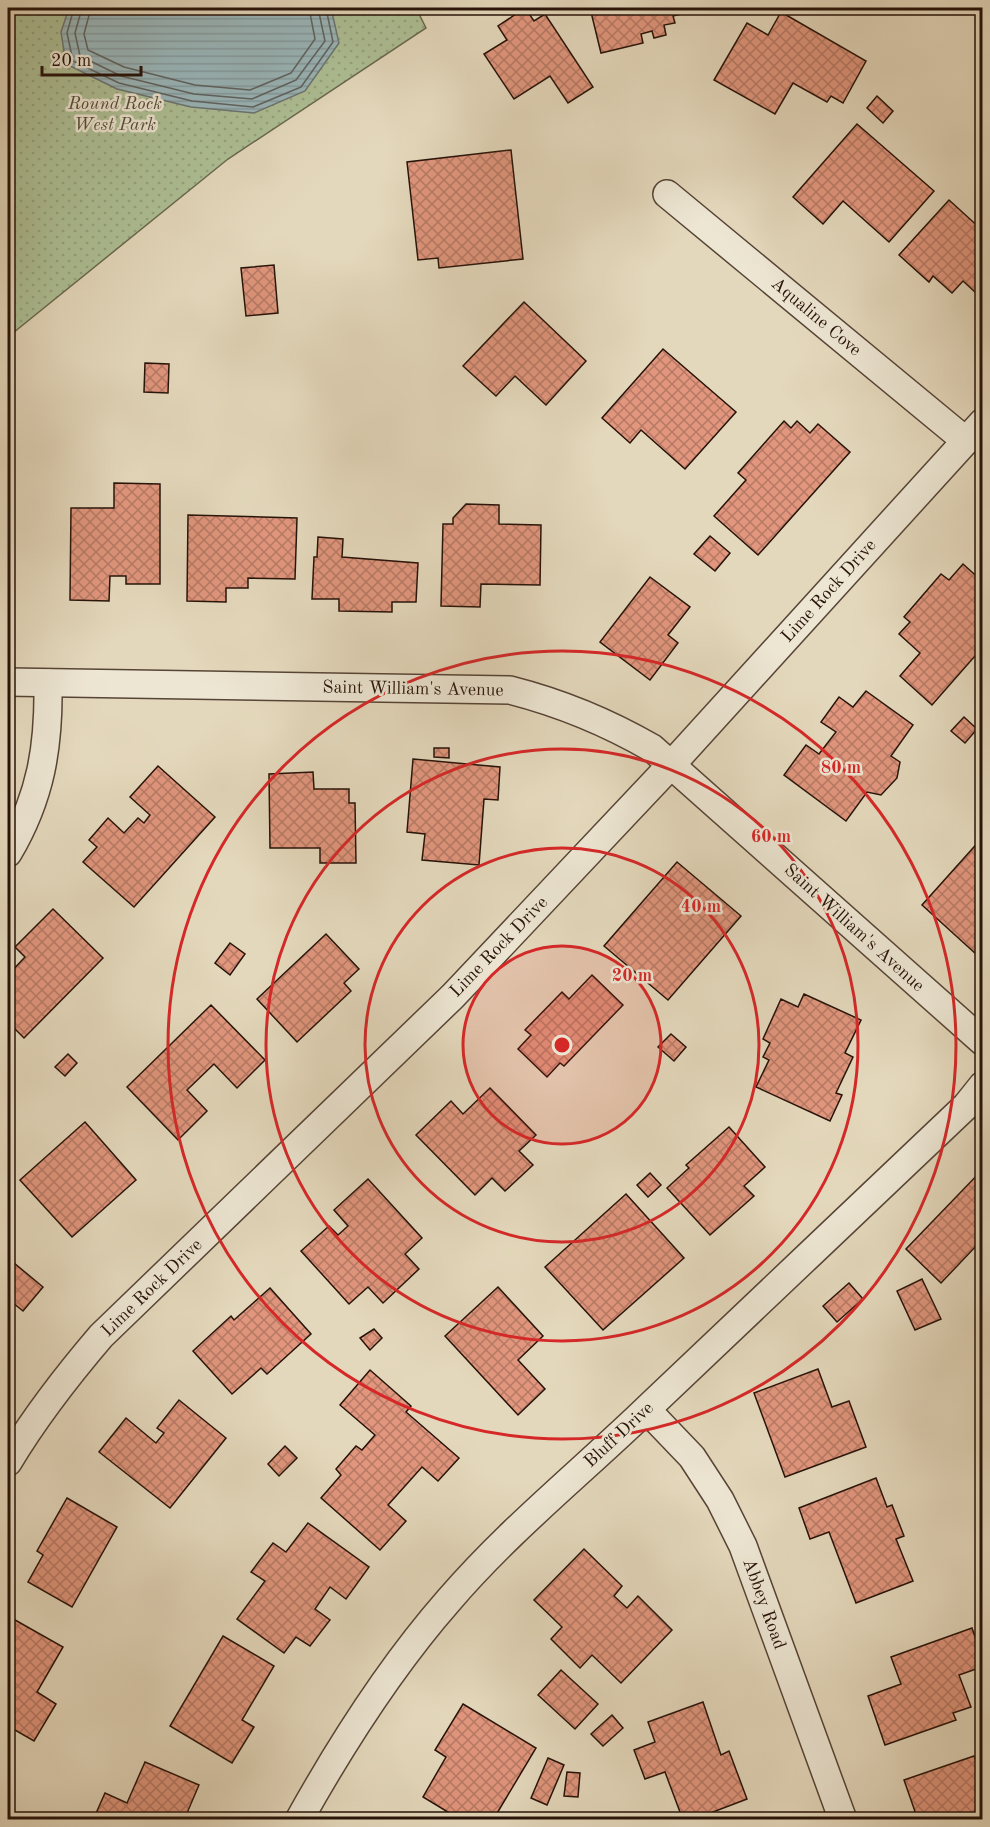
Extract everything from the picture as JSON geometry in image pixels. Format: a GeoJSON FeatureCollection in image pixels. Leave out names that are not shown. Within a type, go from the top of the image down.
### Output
{"type":"FeatureCollection","features":[{"type":"Feature","properties":{"kind":"street","name":"Aqualine Cove"},"geometry":{"type":"LineString","coordinates":[[667,194],[974,432]]}},
{"type":"Feature","properties":{"kind":"street","name":"Lime Rock Drive"},"geometry":{"type":"LineString","coordinates":[[8,1462],[28,1428],[101,1336],[453,996],[672,764],[974,432]]}},
{"type":"Feature","properties":{"kind":"street","name":"Saint William's Avenue"},"geometry":{"type":"LineString","coordinates":[[8,682],[510,690],[546,699],[610,723],[652,748],[982,1041]]}},
{"type":"Feature","properties":{"kind":"street"},"geometry":{"type":"LineString","coordinates":[[8,853],[35,797],[46,752],[48,683]]}},
{"type":"Feature","properties":{"kind":"street","name":"Bluff Drive"},"geometry":{"type":"LineString","coordinates":[[299,1820],[320,1782],[397,1665],[448,1600],[505,1540],[647,1410],[957,1114],[982,1086]]}},
{"type":"Feature","properties":{"kind":"street","name":"Abbey Road"},"geometry":{"type":"LineString","coordinates":[[647,1410],[692,1457],[720,1500],[743,1546],[843,1820]]}},
{"type":"Feature","properties":{"kind":"green space","name":"Round Rock West Park"},"geometry":{"type":"Polygon","coordinates":[[[8,8],[416,8],[426,28],[228,159],[8,337],[8,8]]]}},
{"type":"Feature","properties":{"kind":"water"},"geometry":{"type":"Polygon","coordinates":[[[69,8],[331,8],[339,43],[305,91],[254,113],[191,107],[117,89],[66,64],[61,32],[69,8]]]}},
{"type":"Feature","properties":{"kind":"building"},"geometry":{"type":"Polygon","coordinates":[[[525,8],[534,21],[545,14],[593,87],[568,103],[550,76],[514,99],[484,54],[507,40],[498,26],[525,8]]]}},
{"type":"Feature","properties":{"kind":"building"},"geometry":{"type":"Polygon","coordinates":[[[590,8],[701,9],[673,16],[675,23],[664,25],[666,35],[654,38],[652,31],[641,34],[643,43],[601,53],[590,8]]]}},
{"type":"Feature","properties":{"kind":"building"},"geometry":{"type":"Polygon","coordinates":[[[781,12],[866,61],[843,103],[831,96],[827,102],[793,83],[775,114],[714,80],[747,23],[768,35],[781,12]]]}},
{"type":"Feature","properties":{"kind":"building"},"geometry":{"type":"Polygon","coordinates":[[[877,96],[893,111],[883,123],[867,108],[877,96]]]}},
{"type":"Feature","properties":{"kind":"building"},"geometry":{"type":"Polygon","coordinates":[[[857,124],[934,191],[889,242],[843,201],[823,224],[793,197],[857,124]]]}},
{"type":"Feature","properties":{"kind":"building"},"geometry":{"type":"Polygon","coordinates":[[[511,150],[523,259],[439,268],[438,258],[418,260],[407,162],[511,150]]]}},
{"type":"Feature","properties":{"kind":"building"},"geometry":{"type":"Polygon","coordinates":[[[949,200],[982,230],[982,285],[976,293],[963,281],[952,293],[933,276],[929,282],[899,255],[949,200]]]}},
{"type":"Feature","properties":{"kind":"building"},"geometry":{"type":"Polygon","coordinates":[[[274,265],[278,313],[246,316],[241,268],[274,265]]]}},
{"type":"Feature","properties":{"kind":"building"},"geometry":{"type":"Polygon","coordinates":[[[524,302],[586,361],[546,405],[515,376],[496,396],[463,366],[524,302]]]}},
{"type":"Feature","properties":{"kind":"building"},"geometry":{"type":"Polygon","coordinates":[[[663,349],[736,412],[685,469],[641,430],[630,443],[602,418],[663,349]]]}},
{"type":"Feature","properties":{"kind":"building"},"geometry":{"type":"Polygon","coordinates":[[[145,363],[169,364],[168,393],[144,392],[145,363]]]}},
{"type":"Feature","properties":{"kind":"building"},"geometry":{"type":"Polygon","coordinates":[[[784,421],[791,428],[797,421],[810,433],[818,424],[850,452],[758,555],[714,516],[746,480],[738,473],[784,421]]]}},
{"type":"Feature","properties":{"kind":"building"},"geometry":{"type":"Polygon","coordinates":[[[114,483],[160,484],[160,584],[126,584],[126,576],[110,576],[109,601],[70,600],[71,508],[114,508],[114,483]]]}},
{"type":"Feature","properties":{"kind":"building"},"geometry":{"type":"Polygon","coordinates":[[[466,504],[499,505],[499,524],[541,525],[540,585],[481,584],[480,607],[441,606],[443,524],[453,524],[453,518],[466,504]]]}},
{"type":"Feature","properties":{"kind":"building"},"geometry":{"type":"Polygon","coordinates":[[[188,515],[297,518],[295,579],[248,578],[248,588],[226,588],[226,602],[187,601],[188,515]]]}},
{"type":"Feature","properties":{"kind":"building"},"geometry":{"type":"Polygon","coordinates":[[[710,536],[730,553],[715,571],[694,554],[710,536]]]}},
{"type":"Feature","properties":{"kind":"building"},"geometry":{"type":"Polygon","coordinates":[[[318,537],[343,539],[342,557],[418,563],[416,602],[392,602],[392,612],[339,611],[339,599],[312,599],[314,557],[317,557],[318,537]]]}},
{"type":"Feature","properties":{"kind":"building"},"geometry":{"type":"Polygon","coordinates":[[[963,564],[982,581],[982,648],[932,705],[900,676],[920,653],[899,634],[910,622],[904,617],[941,574],[949,580],[963,564]]]}},
{"type":"Feature","properties":{"kind":"building"},"geometry":{"type":"Polygon","coordinates":[[[650,577],[690,607],[668,635],[678,643],[650,680],[600,642],[650,577]]]}},
{"type":"Feature","properties":{"kind":"building"},"geometry":{"type":"Polygon","coordinates":[[[866,691],[913,725],[891,756],[900,762],[897,778],[881,795],[867,792],[846,821],[784,775],[806,745],[819,754],[836,732],[821,722],[839,697],[853,707],[866,691]]]}},
{"type":"Feature","properties":{"kind":"building"},"geometry":{"type":"Polygon","coordinates":[[[964,717],[977,729],[965,743],[951,731],[964,717]]]}},
{"type":"Feature","properties":{"kind":"building"},"geometry":{"type":"Polygon","coordinates":[[[434,748],[449,748],[449,758],[434,757],[434,748]]]}},
{"type":"Feature","properties":{"kind":"building"},"geometry":{"type":"Polygon","coordinates":[[[413,759],[500,767],[498,800],[484,799],[479,865],[422,860],[425,834],[407,832],[413,759]]]}},
{"type":"Feature","properties":{"kind":"building"},"geometry":{"type":"Polygon","coordinates":[[[158,766],[215,817],[134,907],[83,862],[97,847],[89,840],[108,818],[124,833],[138,818],[144,823],[150,815],[130,797],[158,766]]]}},
{"type":"Feature","properties":{"kind":"building"},"geometry":{"type":"Polygon","coordinates":[[[313,772],[314,789],[349,789],[349,803],[355,803],[356,863],[320,863],[320,848],[270,848],[269,774],[313,772]]]}},
{"type":"Feature","properties":{"kind":"building"},"geometry":{"type":"Polygon","coordinates":[[[982,838],[982,949],[977,955],[922,905],[982,838]]]}},
{"type":"Feature","properties":{"kind":"building"},"geometry":{"type":"Polygon","coordinates":[[[677,862],[741,916],[668,1000],[604,946],[677,862]]]}},
{"type":"Feature","properties":{"kind":"building"},"geometry":{"type":"Polygon","coordinates":[[[53,909],[103,958],[24,1038],[8,1022],[8,975],[25,957],[15,947],[53,909]]]}},
{"type":"Feature","properties":{"kind":"building"},"geometry":{"type":"Polygon","coordinates":[[[326,934],[359,969],[344,983],[351,991],[297,1042],[257,999],[326,934]]]}},
{"type":"Feature","properties":{"kind":"building"},"geometry":{"type":"Polygon","coordinates":[[[230,943],[245,954],[230,975],[215,963],[230,943]]]}},
{"type":"Feature","properties":{"kind":"building"},"geometry":{"type":"Polygon","coordinates":[[[592,975],[623,1005],[564,1066],[560,1063],[547,1077],[518,1049],[531,1035],[525,1030],[562,992],[569,999],[592,975]]]}},
{"type":"Feature","properties":{"kind":"building"},"geometry":{"type":"Polygon","coordinates":[[[804,994],[861,1020],[845,1053],[853,1057],[836,1093],[842,1095],[830,1121],[756,1087],[769,1060],[763,1057],[770,1043],[763,1039],[781,999],[798,1007],[804,994]]]}},
{"type":"Feature","properties":{"kind":"building"},"geometry":{"type":"Polygon","coordinates":[[[211,1005],[265,1060],[237,1088],[214,1064],[187,1090],[207,1111],[178,1140],[127,1087],[211,1005]]]}},
{"type":"Feature","properties":{"kind":"building"},"geometry":{"type":"Polygon","coordinates":[[[671,1034],[686,1047],[674,1061],[658,1047],[671,1034]]]}},
{"type":"Feature","properties":{"kind":"building"},"geometry":{"type":"Polygon","coordinates":[[[68,1054],[77,1063],[65,1076],[55,1067],[68,1054]]]}},
{"type":"Feature","properties":{"kind":"building"},"geometry":{"type":"Polygon","coordinates":[[[490,1088],[536,1135],[519,1151],[533,1165],[505,1191],[492,1178],[475,1195],[416,1135],[451,1101],[463,1114],[490,1088]]]}},
{"type":"Feature","properties":{"kind":"building"},"geometry":{"type":"Polygon","coordinates":[[[85,1122],[136,1180],[72,1237],[20,1180],[85,1122]]]}},
{"type":"Feature","properties":{"kind":"building"},"geometry":{"type":"Polygon","coordinates":[[[729,1127],[765,1167],[744,1186],[754,1196],[710,1235],[667,1188],[689,1168],[686,1165],[729,1127]]]}},
{"type":"Feature","properties":{"kind":"building"},"geometry":{"type":"Polygon","coordinates":[[[982,1170],[982,1244],[979,1247],[977,1245],[941,1283],[906,1249],[982,1170]]]}},
{"type":"Feature","properties":{"kind":"building"},"geometry":{"type":"Polygon","coordinates":[[[650,1173],[661,1185],[648,1197],[637,1185],[650,1173]]]}},
{"type":"Feature","properties":{"kind":"building"},"geometry":{"type":"Polygon","coordinates":[[[368,1179],[422,1238],[405,1254],[419,1269],[383,1303],[368,1287],[349,1304],[301,1251],[329,1226],[338,1235],[348,1226],[334,1210],[368,1179]]]}},
{"type":"Feature","properties":{"kind":"building"},"geometry":{"type":"Polygon","coordinates":[[[626,1194],[684,1258],[603,1330],[545,1267],[626,1194]]]}},
{"type":"Feature","properties":{"kind":"building"},"geometry":{"type":"Polygon","coordinates":[[[8,1258],[43,1287],[23,1311],[8,1299],[8,1258]]]}},
{"type":"Feature","properties":{"kind":"building"},"geometry":{"type":"Polygon","coordinates":[[[922,1279],[941,1319],[915,1330],[897,1291],[922,1279]]]}},
{"type":"Feature","properties":{"kind":"building"},"geometry":{"type":"Polygon","coordinates":[[[849,1283],[863,1299],[837,1322],[823,1306],[849,1283]]]}},
{"type":"Feature","properties":{"kind":"building"},"geometry":{"type":"Polygon","coordinates":[[[498,1287],[543,1336],[518,1360],[545,1389],[518,1415],[445,1336],[498,1287]]]}},
{"type":"Feature","properties":{"kind":"building"},"geometry":{"type":"Polygon","coordinates":[[[270,1288],[311,1334],[267,1374],[261,1368],[232,1394],[193,1351],[231,1316],[234,1320],[270,1288]]]}},
{"type":"Feature","properties":{"kind":"building"},"geometry":{"type":"Polygon","coordinates":[[[374,1329],[382,1338],[370,1350],[360,1338],[374,1329]]]}},
{"type":"Feature","properties":{"kind":"building"},"geometry":{"type":"Polygon","coordinates":[[[818,1369],[832,1407],[849,1401],[866,1447],[785,1477],[754,1393],[818,1369]]]}},
{"type":"Feature","properties":{"kind":"building"},"geometry":{"type":"Polygon","coordinates":[[[370,1370],[411,1406],[406,1412],[459,1458],[438,1481],[422,1467],[388,1505],[406,1521],[380,1550],[321,1498],[341,1475],[336,1469],[356,1446],[362,1450],[375,1435],[340,1405],[370,1370]]]}},
{"type":"Feature","properties":{"kind":"building"},"geometry":{"type":"Polygon","coordinates":[[[179,1400],[226,1438],[170,1508],[99,1452],[126,1418],[156,1443],[164,1433],[157,1428],[179,1400]]]}},
{"type":"Feature","properties":{"kind":"building"},"geometry":{"type":"Polygon","coordinates":[[[285,1446],[297,1458],[279,1476],[268,1464],[285,1446]]]}},
{"type":"Feature","properties":{"kind":"building"},"geometry":{"type":"Polygon","coordinates":[[[876,1478],[887,1507],[892,1505],[904,1536],[896,1539],[913,1581],[856,1603],[829,1532],[810,1539],[799,1508],[876,1478]]]}},
{"type":"Feature","properties":{"kind":"building"},"geometry":{"type":"Polygon","coordinates":[[[67,1498],[117,1527],[72,1607],[28,1582],[43,1555],[37,1551],[67,1498]]]}},
{"type":"Feature","properties":{"kind":"building"},"geometry":{"type":"Polygon","coordinates":[[[308,1523],[369,1567],[346,1599],[330,1587],[315,1609],[330,1620],[310,1646],[296,1637],[284,1653],[237,1619],[265,1581],[251,1572],[273,1543],[286,1552],[308,1523]]]}},
{"type":"Feature","properties":{"kind":"building"},"geometry":{"type":"Polygon","coordinates":[[[584,1549],[622,1586],[614,1596],[627,1608],[638,1596],[672,1630],[621,1683],[592,1655],[580,1668],[551,1639],[562,1627],[534,1600],[584,1549]]]}},
{"type":"Feature","properties":{"kind":"building"},"geometry":{"type":"Polygon","coordinates":[[[8,1616],[63,1647],[37,1692],[56,1704],[34,1741],[8,1726],[8,1616]]]}},
{"type":"Feature","properties":{"kind":"building"},"geometry":{"type":"Polygon","coordinates":[[[972,1628],[982,1657],[982,1667],[959,1675],[971,1707],[953,1713],[956,1720],[885,1745],[868,1696],[901,1684],[891,1657],[972,1628]]]}},
{"type":"Feature","properties":{"kind":"building"},"geometry":{"type":"Polygon","coordinates":[[[223,1636],[274,1666],[242,1720],[254,1727],[232,1763],[170,1726],[223,1636]]]}},
{"type":"Feature","properties":{"kind":"building"},"geometry":{"type":"Polygon","coordinates":[[[561,1670],[598,1704],[575,1729],[538,1695],[561,1670]]]}},
{"type":"Feature","properties":{"kind":"building"},"geometry":{"type":"Polygon","coordinates":[[[703,1702],[721,1755],[729,1751],[747,1799],[692,1820],[683,1820],[665,1772],[645,1779],[634,1750],[655,1742],[648,1722],[703,1702]]]}},
{"type":"Feature","properties":{"kind":"building"},"geometry":{"type":"Polygon","coordinates":[[[463,1704],[536,1748],[493,1820],[461,1820],[423,1797],[446,1757],[435,1750],[463,1704]]]}},
{"type":"Feature","properties":{"kind":"building"},"geometry":{"type":"Polygon","coordinates":[[[612,1715],[623,1728],[603,1746],[591,1734],[612,1715]]]}},
{"type":"Feature","properties":{"kind":"building"},"geometry":{"type":"Polygon","coordinates":[[[974,1756],[977,1763],[982,1761],[982,1820],[918,1820],[904,1780],[974,1756]]]}},
{"type":"Feature","properties":{"kind":"building"},"geometry":{"type":"Polygon","coordinates":[[[548,1758],[564,1765],[547,1805],[531,1798],[548,1758]]]}},
{"type":"Feature","properties":{"kind":"building"},"geometry":{"type":"Polygon","coordinates":[[[145,1762],[199,1785],[184,1820],[93,1820],[105,1793],[127,1803],[145,1762]]]}},
{"type":"Feature","properties":{"kind":"building"},"geometry":{"type":"Polygon","coordinates":[[[567,1772],[580,1773],[578,1797],[564,1796],[567,1772]]]}}]}
